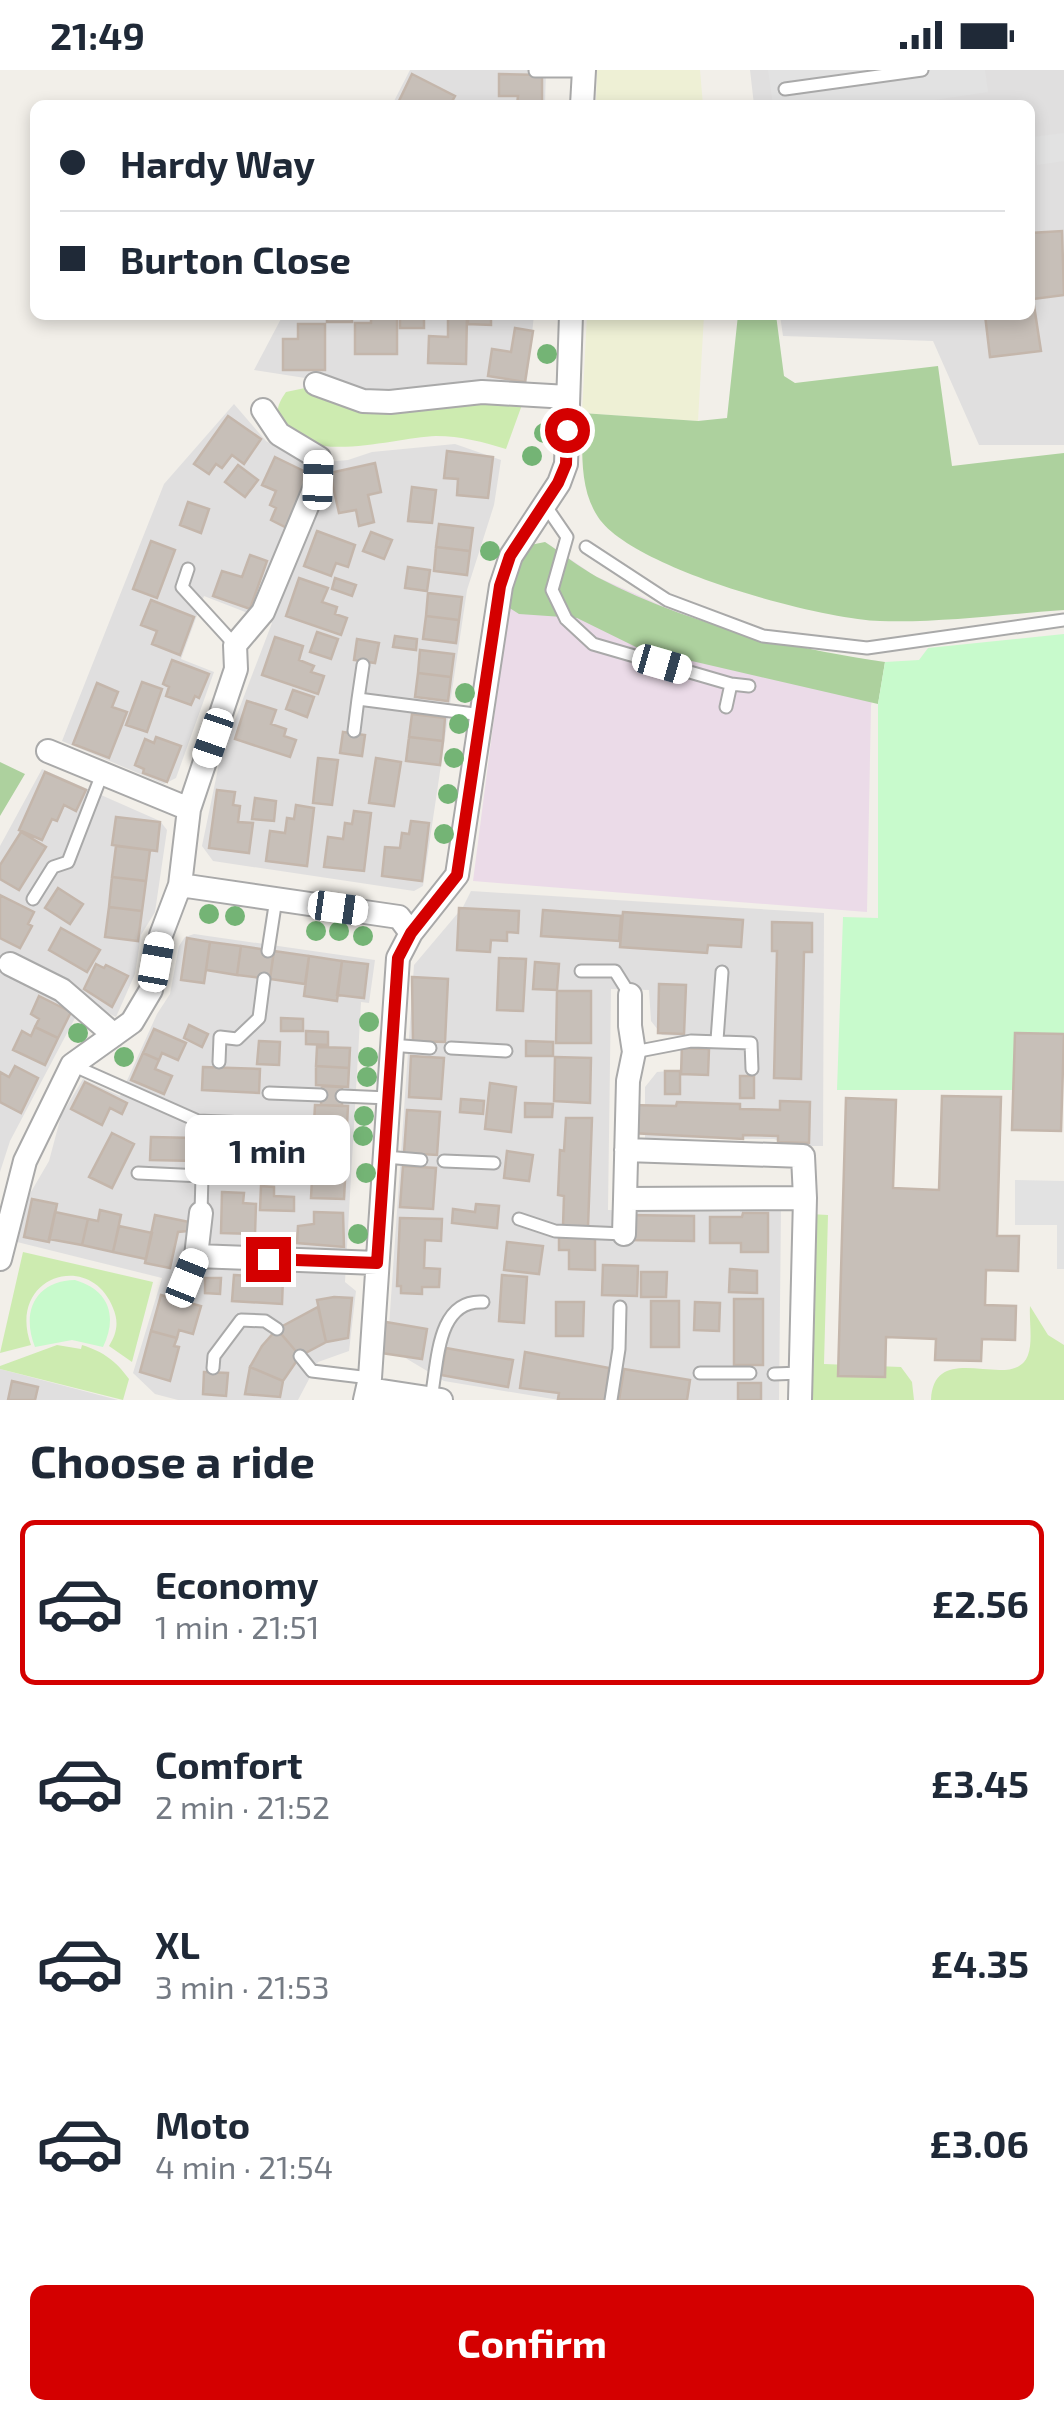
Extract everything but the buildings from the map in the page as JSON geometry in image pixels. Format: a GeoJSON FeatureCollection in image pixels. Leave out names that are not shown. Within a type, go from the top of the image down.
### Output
{"type":"FeatureCollection","features":[{"type":"Feature","properties":{"kind":"street"},"geometry":{"type":"LineString","coordinates":[[582,100],[584,70]]}},
{"type":"Feature","properties":{"kind":"street"},"geometry":{"type":"LineString","coordinates":[[436,1399],[368,1389],[398,958],[411,933],[457,875],[500,586],[510,556],[545,505],[566,464],[571,320]]}},
{"type":"Feature","properties":{"kind":"street"},"geometry":{"type":"LineString","coordinates":[[316,384],[363,401],[390,402],[482,392],[568,397]]}},
{"type":"Feature","properties":{"kind":"street"},"geometry":{"type":"LineString","coordinates":[[0,1259],[25,1161],[72,1065],[132,1022],[152,990],[161,935],[180,884],[189,809],[236,669],[235,646],[263,612],[318,480],[319,458],[279,434],[263,410]]}},
{"type":"Feature","properties":{"kind":"street"},"geometry":{"type":"LineString","coordinates":[[48,751],[189,809]]}},
{"type":"Feature","properties":{"kind":"street"},"geometry":{"type":"LineString","coordinates":[[180,884],[399,917],[411,933]]}},
{"type":"Feature","properties":{"kind":"street"},"geometry":{"type":"LineString","coordinates":[[10,964],[62,990],[114,1035]]}},
{"type":"Feature","properties":{"kind":"street"},"geometry":{"type":"LineString","coordinates":[[624,1234],[628,1081],[634,1052],[630,995]]}},
{"type":"Feature","properties":{"kind":"street"},"geometry":{"type":"LineString","coordinates":[[626,1150],[803,1156],[800,1400]]}},
{"type":"Feature","properties":{"kind":"street"},"geometry":{"type":"LineString","coordinates":[[625,1199],[805,1198]]}},
{"type":"Feature","properties":{"kind":"street"},"geometry":{"type":"LineString","coordinates":[[201,1213],[192,1267],[377,1263]]}},
{"type":"Feature","properties":{"kind":"lane"},"geometry":{"type":"LineString","coordinates":[[535,70],[584,70]]}},
{"type":"Feature","properties":{"kind":"lane"},"geometry":{"type":"LineString","coordinates":[[785,90],[922,70]]}},
{"type":"Feature","properties":{"kind":"lane"},"geometry":{"type":"LineString","coordinates":[[545,505],[567,536],[552,590],[566,619],[592,644],[749,686]]}},
{"type":"Feature","properties":{"kind":"lane"},"geometry":{"type":"LineString","coordinates":[[586,547],[667,600],[762,636],[867,648],[1064,620]]}},
{"type":"Feature","properties":{"kind":"lane"},"geometry":{"type":"LineString","coordinates":[[188,568],[182,587],[235,646]]}},
{"type":"Feature","properties":{"kind":"lane"},"geometry":{"type":"LineString","coordinates":[[354,731],[364,665]]}},
{"type":"Feature","properties":{"kind":"lane"},"geometry":{"type":"LineString","coordinates":[[726,707],[731,684]]}},
{"type":"Feature","properties":{"kind":"lane"},"geometry":{"type":"LineString","coordinates":[[358,699],[482,714]]}},
{"type":"Feature","properties":{"kind":"lane"},"geometry":{"type":"LineString","coordinates":[[33,899],[54,867],[68,862],[102,774]]}},
{"type":"Feature","properties":{"kind":"lane"},"geometry":{"type":"LineString","coordinates":[[268,950],[276,898]]}},
{"type":"Feature","properties":{"kind":"lane"},"geometry":{"type":"LineString","coordinates":[[581,971],[615,971],[630,995]]}},
{"type":"Feature","properties":{"kind":"lane"},"geometry":{"type":"LineString","coordinates":[[718,1040],[722,972]]}},
{"type":"Feature","properties":{"kind":"lane"},"geometry":{"type":"LineString","coordinates":[[219,1062],[220,1037],[237,1039],[259,1018],[264,979]]}},
{"type":"Feature","properties":{"kind":"lane"},"geometry":{"type":"LineString","coordinates":[[634,1052],[718,1040],[751,1043],[752,1068]]}},
{"type":"Feature","properties":{"kind":"lane"},"geometry":{"type":"LineString","coordinates":[[390,1044],[430,1048]]}},
{"type":"Feature","properties":{"kind":"lane"},"geometry":{"type":"LineString","coordinates":[[451,1048],[506,1051]]}},
{"type":"Feature","properties":{"kind":"lane"},"geometry":{"type":"LineString","coordinates":[[72,1065],[198,1120],[247,1123]]}},
{"type":"Feature","properties":{"kind":"lane"},"geometry":{"type":"LineString","coordinates":[[269,1093],[322,1095]]}},
{"type":"Feature","properties":{"kind":"lane"},"geometry":{"type":"LineString","coordinates":[[342,1096],[388,1098]]}},
{"type":"Feature","properties":{"kind":"lane"},"geometry":{"type":"LineString","coordinates":[[385,1157],[421,1160]]}},
{"type":"Feature","properties":{"kind":"lane"},"geometry":{"type":"LineString","coordinates":[[444,1161],[494,1162]]}},
{"type":"Feature","properties":{"kind":"lane"},"geometry":{"type":"LineString","coordinates":[[138,1172],[202,1176],[201,1213]]}},
{"type":"Feature","properties":{"kind":"lane"},"geometry":{"type":"LineString","coordinates":[[519,1218],[555,1231],[624,1234]]}},
{"type":"Feature","properties":{"kind":"lane"},"geometry":{"type":"LineString","coordinates":[[436,1399],[446,1320],[468,1301],[483,1302]]}},
{"type":"Feature","properties":{"kind":"lane"},"geometry":{"type":"LineString","coordinates":[[611,1400],[619,1349],[620,1307]]}},
{"type":"Feature","properties":{"kind":"lane"},"geometry":{"type":"LineString","coordinates":[[214,1368],[214,1356],[241,1320],[265,1321],[276,1329]]}},
{"type":"Feature","properties":{"kind":"lane"},"geometry":{"type":"LineString","coordinates":[[300,1356],[312,1371],[368,1389]]}},
{"type":"Feature","properties":{"kind":"lane"},"geometry":{"type":"LineString","coordinates":[[700,1373],[750,1373]]}},
{"type":"Feature","properties":{"kind":"lane"},"geometry":{"type":"LineString","coordinates":[[774,1374],[801,1373]]}},
{"type":"Feature","properties":{"kind":"shaded area"},"geometry":{"type":"Polygon","coordinates":[[[410,70],[546,70],[545,100],[395,100],[410,70]]]}},
{"type":"Feature","properties":{"kind":"shaded area"},"geometry":{"type":"Polygon","coordinates":[[[750,70],[1064,70],[1064,445],[979,445],[933,341],[783,336],[781,320],[1035,320],[1035,100],[753,100],[750,70]]]}},
{"type":"Feature","properties":{"kind":"shaded area"},"geometry":{"type":"Polygon","coordinates":[[[768,70],[985,70],[988,92],[934,100],[772,100],[768,70]]]}},
{"type":"Feature","properties":{"kind":"shaded area"},"geometry":{"type":"Polygon","coordinates":[[[1064,133],[1064,161],[1037,165],[1035,137],[1064,133]]]}},
{"type":"Feature","properties":{"kind":"shaded area"},"geometry":{"type":"Polygon","coordinates":[[[280,320],[533,320],[526,389],[377,396],[318,380],[254,370],[280,320]]]}},
{"type":"Feature","properties":{"kind":"shaded area"},"geometry":{"type":"Polygon","coordinates":[[[234,404],[266,441],[305,464],[314,475],[253,615],[204,596],[181,659],[214,672],[176,778],[164,784],[62,741],[164,484],[234,404]]]}},
{"type":"Feature","properties":{"kind":"shaded area"},"geometry":{"type":"Polygon","coordinates":[[[455,444],[501,460],[494,505],[467,590],[423,886],[414,891],[213,861],[202,846],[220,759],[327,462],[372,452],[455,444]]]}},
{"type":"Feature","properties":{"kind":"shaded area"},"geometry":{"type":"Polygon","coordinates":[[[545,542],[595,576],[658,604],[742,632],[828,654],[878,661],[871,706],[867,912],[473,881],[511,586],[545,542]]]}},
{"type":"Feature","properties":{"kind":"shaded area"},"geometry":{"type":"Polygon","coordinates":[[[42,769],[160,821],[167,830],[155,912],[141,935],[135,974],[116,1017],[84,1001],[10,1141],[0,1172],[0,846],[42,769]]]}},
{"type":"Feature","properties":{"kind":"shaded area"},"geometry":{"type":"Polygon","coordinates":[[[471,891],[824,913],[823,1146],[793,1146],[774,1139],[645,1138],[645,1087],[657,1072],[680,1070],[680,1036],[662,1035],[651,1021],[649,990],[611,989],[608,1210],[740,1212],[741,1206],[781,1208],[779,1400],[559,1400],[444,1381],[392,1350],[388,1341],[414,965],[463,907],[471,891]]]}},
{"type":"Feature","properties":{"kind":"shaded area"},"geometry":{"type":"Polygon","coordinates":[[[194,934],[375,960],[369,1003],[361,1002],[345,1282],[356,1291],[349,1351],[318,1362],[298,1400],[178,1400],[155,1394],[133,1373],[162,1278],[17,1242],[28,1197],[49,1161],[61,1116],[83,1079],[120,1096],[170,994],[179,946],[185,937],[194,934]]]}},
{"type":"Feature","properties":{"kind":"shaded area"},"geometry":{"type":"Polygon","coordinates":[[[1015,1180],[1064,1181],[1064,1269],[1057,1269],[1057,1225],[1015,1225],[1015,1180]]]}},
{"type":"Feature","properties":{"kind":"shaded area"},"geometry":{"type":"Polygon","coordinates":[[[0,1369],[118,1400],[0,1400],[0,1369]]]}},
{"type":"Feature","properties":{"kind":"green space"},"geometry":{"type":"Polygon","coordinates":[[[597,70],[700,70],[703,100],[596,100],[597,70]]]}},
{"type":"Feature","properties":{"kind":"green space"},"geometry":{"type":"Polygon","coordinates":[[[587,320],[704,320],[698,421],[582,413],[587,320]]]}},
{"type":"Feature","properties":{"kind":"green space"},"geometry":{"type":"Polygon","coordinates":[[[737,320],[777,320],[784,376],[795,383],[938,366],[952,466],[1064,453],[1064,610],[926,621],[880,621],[815,611],[686,572],[617,536],[598,517],[587,493],[583,467],[582,413],[698,421],[727,418],[737,320]]]}},
{"type":"Feature","properties":{"kind":"green space"},"geometry":{"type":"Polygon","coordinates":[[[305,388],[335,397],[523,402],[506,449],[436,436],[335,447],[298,438],[281,422],[278,409],[286,392],[305,388]]]}},
{"type":"Feature","properties":{"kind":"green space"},"geometry":{"type":"Polygon","coordinates":[[[545,542],[597,577],[665,608],[774,641],[885,662],[878,704],[640,649],[577,618],[519,614],[508,607],[511,586],[530,545],[545,542]]]}},
{"type":"Feature","properties":{"kind":"green space"},"geometry":{"type":"Polygon","coordinates":[[[1064,634],[1064,1034],[1015,1033],[1013,1090],[837,1090],[843,917],[878,918],[878,704],[885,662],[919,660],[928,648],[1064,634]]]}},
{"type":"Feature","properties":{"kind":"green space"},"geometry":{"type":"Polygon","coordinates":[[[0,762],[25,774],[0,816],[0,762]]]}},
{"type":"Feature","properties":{"kind":"green space"},"geometry":{"type":"Polygon","coordinates":[[[810,1214],[828,1215],[824,1364],[901,1367],[912,1382],[914,1400],[803,1400],[810,1214]]]}},
{"type":"Feature","properties":{"kind":"green space"},"geometry":{"type":"Polygon","coordinates":[[[23,1252],[153,1282],[132,1362],[109,1346],[116,1318],[102,1290],[87,1279],[70,1276],[54,1279],[40,1288],[30,1302],[26,1321],[31,1345],[0,1353],[23,1252]]]}},
{"type":"Feature","properties":{"kind":"green space"},"geometry":{"type":"Polygon","coordinates":[[[75,1280],[96,1290],[107,1306],[110,1325],[103,1347],[72,1340],[35,1347],[30,1322],[35,1301],[50,1286],[75,1280]]]}},
{"type":"Feature","properties":{"kind":"green space"},"geometry":{"type":"Polygon","coordinates":[[[1030,1306],[1048,1335],[1064,1345],[1064,1400],[931,1400],[935,1382],[945,1372],[1020,1366],[1029,1350],[1030,1306]]]}},
{"type":"Feature","properties":{"kind":"green space"},"geometry":{"type":"Polygon","coordinates":[[[57,1345],[81,1349],[82,1345],[114,1362],[129,1379],[123,1400],[0,1369],[57,1345]]]}},
{"type":"Feature","properties":{"kind":"route"},"geometry":{"type":"LineString","coordinates":[[268,1259],[377,1263],[398,958],[411,933],[457,875],[500,586],[510,556],[558,483],[566,464],[567,430]]}}]}
